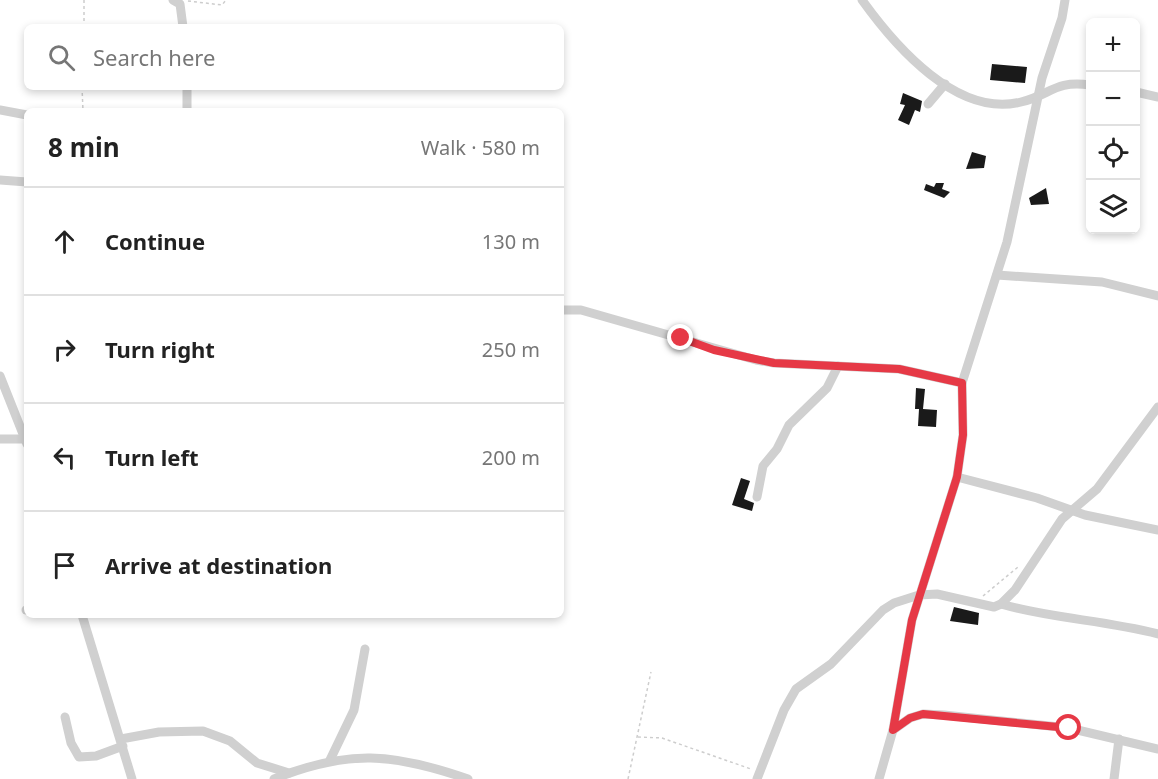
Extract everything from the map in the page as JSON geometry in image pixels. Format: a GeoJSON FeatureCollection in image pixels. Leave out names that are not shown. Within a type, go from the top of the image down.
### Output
{"type":"FeatureCollection","features":[{"type":"Feature","properties":{"kind":"street"},"geometry":{"type":"LineString","coordinates":[[174,0],[182,8],[183,24]]}},
{"type":"Feature","properties":{"kind":"street"},"geometry":{"type":"LineString","coordinates":[[862,0],[904,52],[945,84],[977,102],[1019,103],[1068,83],[1086,85]]}},
{"type":"Feature","properties":{"kind":"street"},"geometry":{"type":"LineString","coordinates":[[879,779],[893,730],[912,620],[957,477],[963,435],[962,383],[1008,242],[1040,94],[1041,78],[1065,0]]}},
{"type":"Feature","properties":{"kind":"street"},"geometry":{"type":"LineString","coordinates":[[928,104],[945,84]]}},
{"type":"Feature","properties":{"kind":"street"},"geometry":{"type":"LineString","coordinates":[[187,90],[188,108]]}},
{"type":"Feature","properties":{"kind":"street"},"geometry":{"type":"LineString","coordinates":[[1140,93],[1158,97]]}},
{"type":"Feature","properties":{"kind":"street"},"geometry":{"type":"LineString","coordinates":[[0,110],[24,114]]}},
{"type":"Feature","properties":{"kind":"street"},"geometry":{"type":"LineString","coordinates":[[0,180],[24,182]]}},
{"type":"Feature","properties":{"kind":"street"},"geometry":{"type":"LineString","coordinates":[[997,275],[1102,282],[1158,296]]}},
{"type":"Feature","properties":{"kind":"street"},"geometry":{"type":"LineString","coordinates":[[564,310],[581,310],[756,360],[899,369],[962,383]]}},
{"type":"Feature","properties":{"kind":"street"},"geometry":{"type":"LineString","coordinates":[[757,497],[763,466],[777,449],[789,425],[827,388],[838,366]]}},
{"type":"Feature","properties":{"kind":"street"},"geometry":{"type":"LineString","coordinates":[[0,376],[24,437]]}},
{"type":"Feature","properties":{"kind":"street"},"geometry":{"type":"LineString","coordinates":[[759,775],[784,710],[796,689],[831,664],[883,610],[894,603],[919,595],[949,595],[994,607],[1001,604],[1015,590],[1070,510],[1092,495],[1158,407]]}},
{"type":"Feature","properties":{"kind":"street"},"geometry":{"type":"LineString","coordinates":[[0,439],[24,442]]}},
{"type":"Feature","properties":{"kind":"street"},"geometry":{"type":"LineString","coordinates":[[957,477],[1037,498],[1070,510],[1158,530]]}},
{"type":"Feature","properties":{"kind":"street"},"geometry":{"type":"LineString","coordinates":[[1001,604],[1063,618],[1116,625],[1158,634]]}},
{"type":"Feature","properties":{"kind":"street"},"geometry":{"type":"LineString","coordinates":[[83,618],[132,779]]}},
{"type":"Feature","properties":{"kind":"street"},"geometry":{"type":"LineString","coordinates":[[330,760],[354,710],[365,649]]}},
{"type":"Feature","properties":{"kind":"street"},"geometry":{"type":"LineString","coordinates":[[893,730],[910,718],[933,715],[1069,728],[1158,749]]}},
{"type":"Feature","properties":{"kind":"street"},"geometry":{"type":"LineString","coordinates":[[65,717],[69,738],[79,757],[96,756],[122,742],[159,732],[203,731],[230,741],[257,763],[289,773]]}},
{"type":"Feature","properties":{"kind":"street"},"geometry":{"type":"LineString","coordinates":[[1114,779],[1119,739]]}},
{"type":"Feature","properties":{"kind":"street"},"geometry":{"type":"LineString","coordinates":[[274,779],[330,760],[372,758],[402,760],[468,779]]}},
{"type":"Feature","properties":{"kind":"path"},"geometry":{"type":"LineString","coordinates":[[84,0],[84,24]]}},
{"type":"Feature","properties":{"kind":"path"},"geometry":{"type":"LineString","coordinates":[[174,0],[222,5],[226,0]]}},
{"type":"Feature","properties":{"kind":"path"},"geometry":{"type":"LineString","coordinates":[[82,90],[83,108]]}},
{"type":"Feature","properties":{"kind":"path"},"geometry":{"type":"LineString","coordinates":[[975,602],[1022,564]]}},
{"type":"Feature","properties":{"kind":"path"},"geometry":{"type":"LineString","coordinates":[[628,779],[651,672]]}},
{"type":"Feature","properties":{"kind":"path"},"geometry":{"type":"LineString","coordinates":[[638,737],[662,738],[759,775]]}},
{"type":"Feature","properties":{"kind":"building"},"geometry":{"type":"Polygon","coordinates":[[[992,64],[1027,67],[1025,83],[990,80],[992,64]]]}},
{"type":"Feature","properties":{"kind":"building"},"geometry":{"type":"Polygon","coordinates":[[[903,93],[922,101],[920,112],[915,110],[909,125],[898,120],[905,105],[900,104],[903,93]]]}},
{"type":"Feature","properties":{"kind":"building"},"geometry":{"type":"Polygon","coordinates":[[[972,152],[986,156],[984,168],[966,169],[972,152]]]}},
{"type":"Feature","properties":{"kind":"building"},"geometry":{"type":"Polygon","coordinates":[[[936,183],[944,183],[942,189],[950,192],[944,198],[924,190],[926,184],[934,187],[936,183]]]}},
{"type":"Feature","properties":{"kind":"building"},"geometry":{"type":"Polygon","coordinates":[[[1046,188],[1049,204],[1031,205],[1029,198],[1046,188]]]}},
{"type":"Feature","properties":{"kind":"building"},"geometry":{"type":"Polygon","coordinates":[[[916,388],[925,389],[923,409],[937,410],[936,427],[918,426],[919,409],[915,409],[916,388]]]}},
{"type":"Feature","properties":{"kind":"building"},"geometry":{"type":"Polygon","coordinates":[[[741,478],[750,481],[744,499],[754,503],[752,511],[732,505],[741,478]]]}},
{"type":"Feature","properties":{"kind":"building"},"geometry":{"type":"Polygon","coordinates":[[[954,607],[979,613],[978,625],[950,621],[954,607]]]}},
{"type":"Feature","properties":{"kind":"route"},"geometry":{"type":"LineString","coordinates":[[681,338],[714,350],[774,363],[899,369],[962,383],[963,435],[957,477],[912,620],[893,730],[910,718],[923,714],[1069,728]]}}]}
